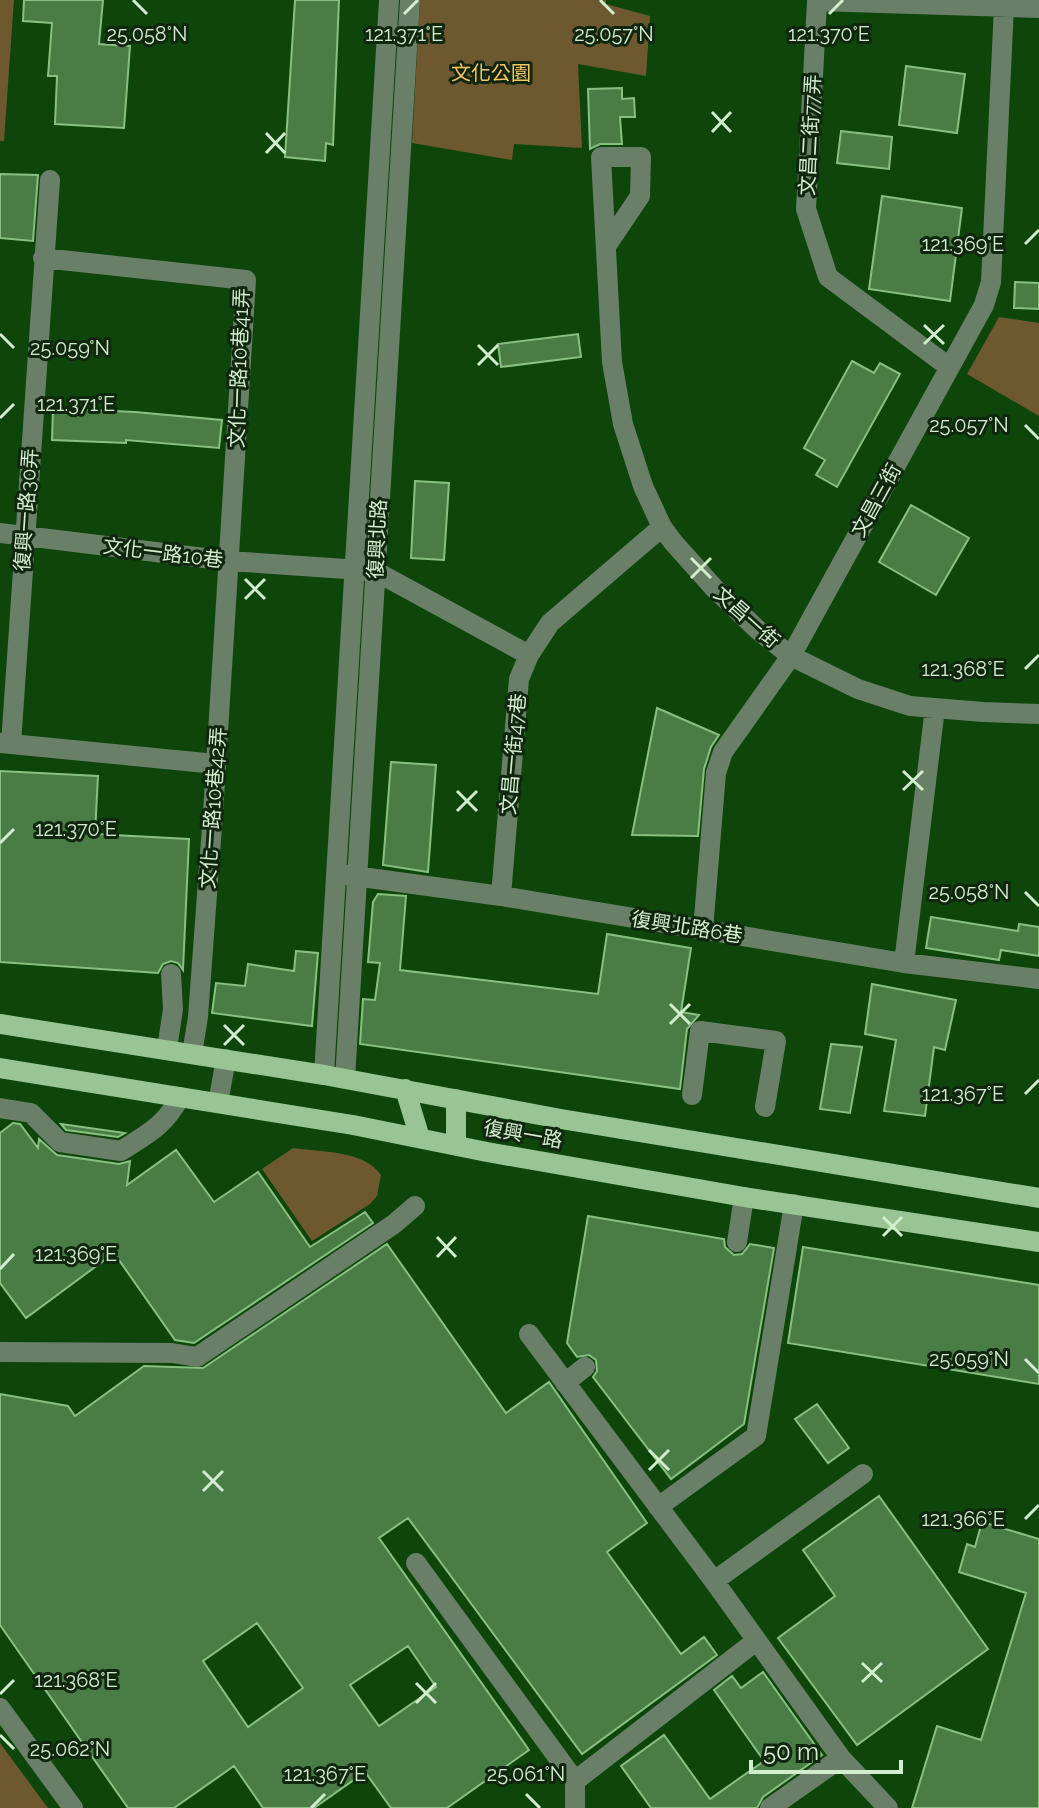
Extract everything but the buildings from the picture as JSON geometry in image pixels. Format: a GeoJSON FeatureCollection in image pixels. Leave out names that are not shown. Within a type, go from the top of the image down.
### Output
{"type":"FeatureCollection","features":[{"type":"Feature","properties":{"kind":"main road","name":"復興一路"},"geometry":{"type":"LineString","coordinates":[[0,1024],[324,1075],[561,1119],[1039,1198]]}},
{"type":"Feature","properties":{"kind":"main road","name":"復興一路"},"geometry":{"type":"LineString","coordinates":[[0,1068],[420,1138],[744,1197],[1039,1242]]}},
{"type":"Feature","properties":{"kind":"main road"},"geometry":{"type":"LineString","coordinates":[[405,1089],[420,1138]]}},
{"type":"Feature","properties":{"kind":"main road"},"geometry":{"type":"LineString","coordinates":[[456,1099],[456,1146]]}},
{"type":"Feature","properties":{"kind":"street","name":"復興北路"},"geometry":{"type":"LineString","coordinates":[[389,0],[397,40]]}},
{"type":"Feature","properties":{"kind":"street","name":"復興北路"},"geometry":{"type":"LineString","coordinates":[[324,1075],[354,572],[381,298],[397,40],[410,0]]}},
{"type":"Feature","properties":{"kind":"street","name":"文昌二街77弄"},"geometry":{"type":"LineString","coordinates":[[949,367],[828,277],[806,209],[816,0],[1039,8]]}},
{"type":"Feature","properties":{"kind":"street","name":"文昌三街"},"geometry":{"type":"LineString","coordinates":[[703,930],[716,773],[723,752],[791,656],[984,305],[991,282],[1004,6]]}},
{"type":"Feature","properties":{"kind":"street","name":"復興一路30弄"},"geometry":{"type":"LineString","coordinates":[[6,744],[50,180]]}},
{"type":"Feature","properties":{"kind":"street","name":"文昌一街"},"geometry":{"type":"LineString","coordinates":[[607,245],[612,362],[623,424],[643,486],[662,527],[715,589],[791,656],[858,689],[910,706],[1039,714]]}},
{"type":"Feature","properties":{"kind":"street","name":"文化一路10巷41弄"},"geometry":{"type":"LineString","coordinates":[[43,258],[246,280],[229,561]]}},
{"type":"Feature","properties":{"kind":"street","name":"復興北路"},"geometry":{"type":"LineString","coordinates":[[345,1079],[375,571],[381,298]]}},
{"type":"Feature","properties":{"kind":"street","name":"文昌一街47巷"},"geometry":{"type":"LineString","coordinates":[[501,896],[519,679],[529,655],[550,623],[662,527]]}},
{"type":"Feature","properties":{"kind":"street","name":"文化一路10巷"},"geometry":{"type":"LineString","coordinates":[[0,533],[229,561],[354,572],[375,571]]}},
{"type":"Feature","properties":{"kind":"street","name":"文化一路10巷42弄"},"geometry":{"type":"LineString","coordinates":[[192,1054],[198,1017],[229,561]]}},
{"type":"Feature","properties":{"kind":"street"},"geometry":{"type":"LineString","coordinates":[[375,571],[529,655]]}},
{"type":"Feature","properties":{"kind":"street"},"geometry":{"type":"LineString","coordinates":[[348,675],[369,676]]}},
{"type":"Feature","properties":{"kind":"street"},"geometry":{"type":"LineString","coordinates":[[904,963],[935,708]]}},
{"type":"Feature","properties":{"kind":"street"},"geometry":{"type":"LineString","coordinates":[[6,744],[216,764]]}},
{"type":"Feature","properties":{"kind":"street","name":"復興北路6巷"},"geometry":{"type":"LineString","coordinates":[[336,874],[501,896],[904,963],[1039,979]]}},
{"type":"Feature","properties":{"kind":"street"},"geometry":{"type":"LineString","coordinates":[[167,1049],[173,1009],[171,974]]}},
{"type":"Feature","properties":{"kind":"street"},"geometry":{"type":"LineString","coordinates":[[692,1095],[700,1031],[776,1041],[765,1107]]}},
{"type":"Feature","properties":{"kind":"street"},"geometry":{"type":"LineString","coordinates":[[218,1103],[226,1059]]}},
{"type":"Feature","properties":{"kind":"street"},"geometry":{"type":"LineString","coordinates":[[0,1108],[31,1113],[60,1142],[121,1151],[163,1123],[180,1097]]}},
{"type":"Feature","properties":{"kind":"street"},"geometry":{"type":"LineString","coordinates":[[737,1242],[744,1197]]}},
{"type":"Feature","properties":{"kind":"street"},"geometry":{"type":"LineString","coordinates":[[658,1507],[756,1436],[794,1204]]}},
{"type":"Feature","properties":{"kind":"street"},"geometry":{"type":"LineString","coordinates":[[0,1352],[172,1353],[197,1357],[394,1224],[415,1206]]}},
{"type":"Feature","properties":{"kind":"street"},"geometry":{"type":"LineString","coordinates":[[529,1334],[714,1581],[841,1758],[888,1808]]}},
{"type":"Feature","properties":{"kind":"street"},"geometry":{"type":"LineString","coordinates":[[565,1383],[585,1367]]}},
{"type":"Feature","properties":{"kind":"street"},"geometry":{"type":"LineString","coordinates":[[714,1581],[863,1474]]}},
{"type":"Feature","properties":{"kind":"street"},"geometry":{"type":"LineString","coordinates":[[416,1563],[575,1781],[575,1808]]}},
{"type":"Feature","properties":{"kind":"street"},"geometry":{"type":"LineString","coordinates":[[575,1781],[756,1641]]}},
{"type":"Feature","properties":{"kind":"street"},"geometry":{"type":"LineString","coordinates":[[0,1708],[73,1808]]}},
{"type":"Feature","properties":{"kind":"street"},"geometry":{"type":"LineString","coordinates":[[770,1808],[841,1758]]}},
{"type":"Feature","properties":{"kind":"green space"},"geometry":{"type":"Polygon","coordinates":[[[0,0],[14,0],[4,141],[0,141],[0,0]]]}},
{"type":"Feature","properties":{"kind":"green space","name":"文化公園"},"geometry":{"type":"Polygon","coordinates":[[[420,0],[606,0],[606,4],[650,16],[646,76],[578,64],[582,148],[514,144],[512,160],[412,143],[420,0]]]}},
{"type":"Feature","properties":{"kind":"green space"},"geometry":{"type":"Polygon","coordinates":[[[999,317],[1039,323],[1039,416],[967,374],[999,317]]]}},
{"type":"Feature","properties":{"kind":"green space"},"geometry":{"type":"Polygon","coordinates":[[[293,1148],[341,1154],[364,1161],[381,1175],[377,1196],[370,1204],[312,1241],[262,1169],[293,1148]]]}},
{"type":"Feature","properties":{"kind":"green space"},"geometry":{"type":"Polygon","coordinates":[[[0,1743],[48,1808],[0,1808],[0,1743]]]}}]}
